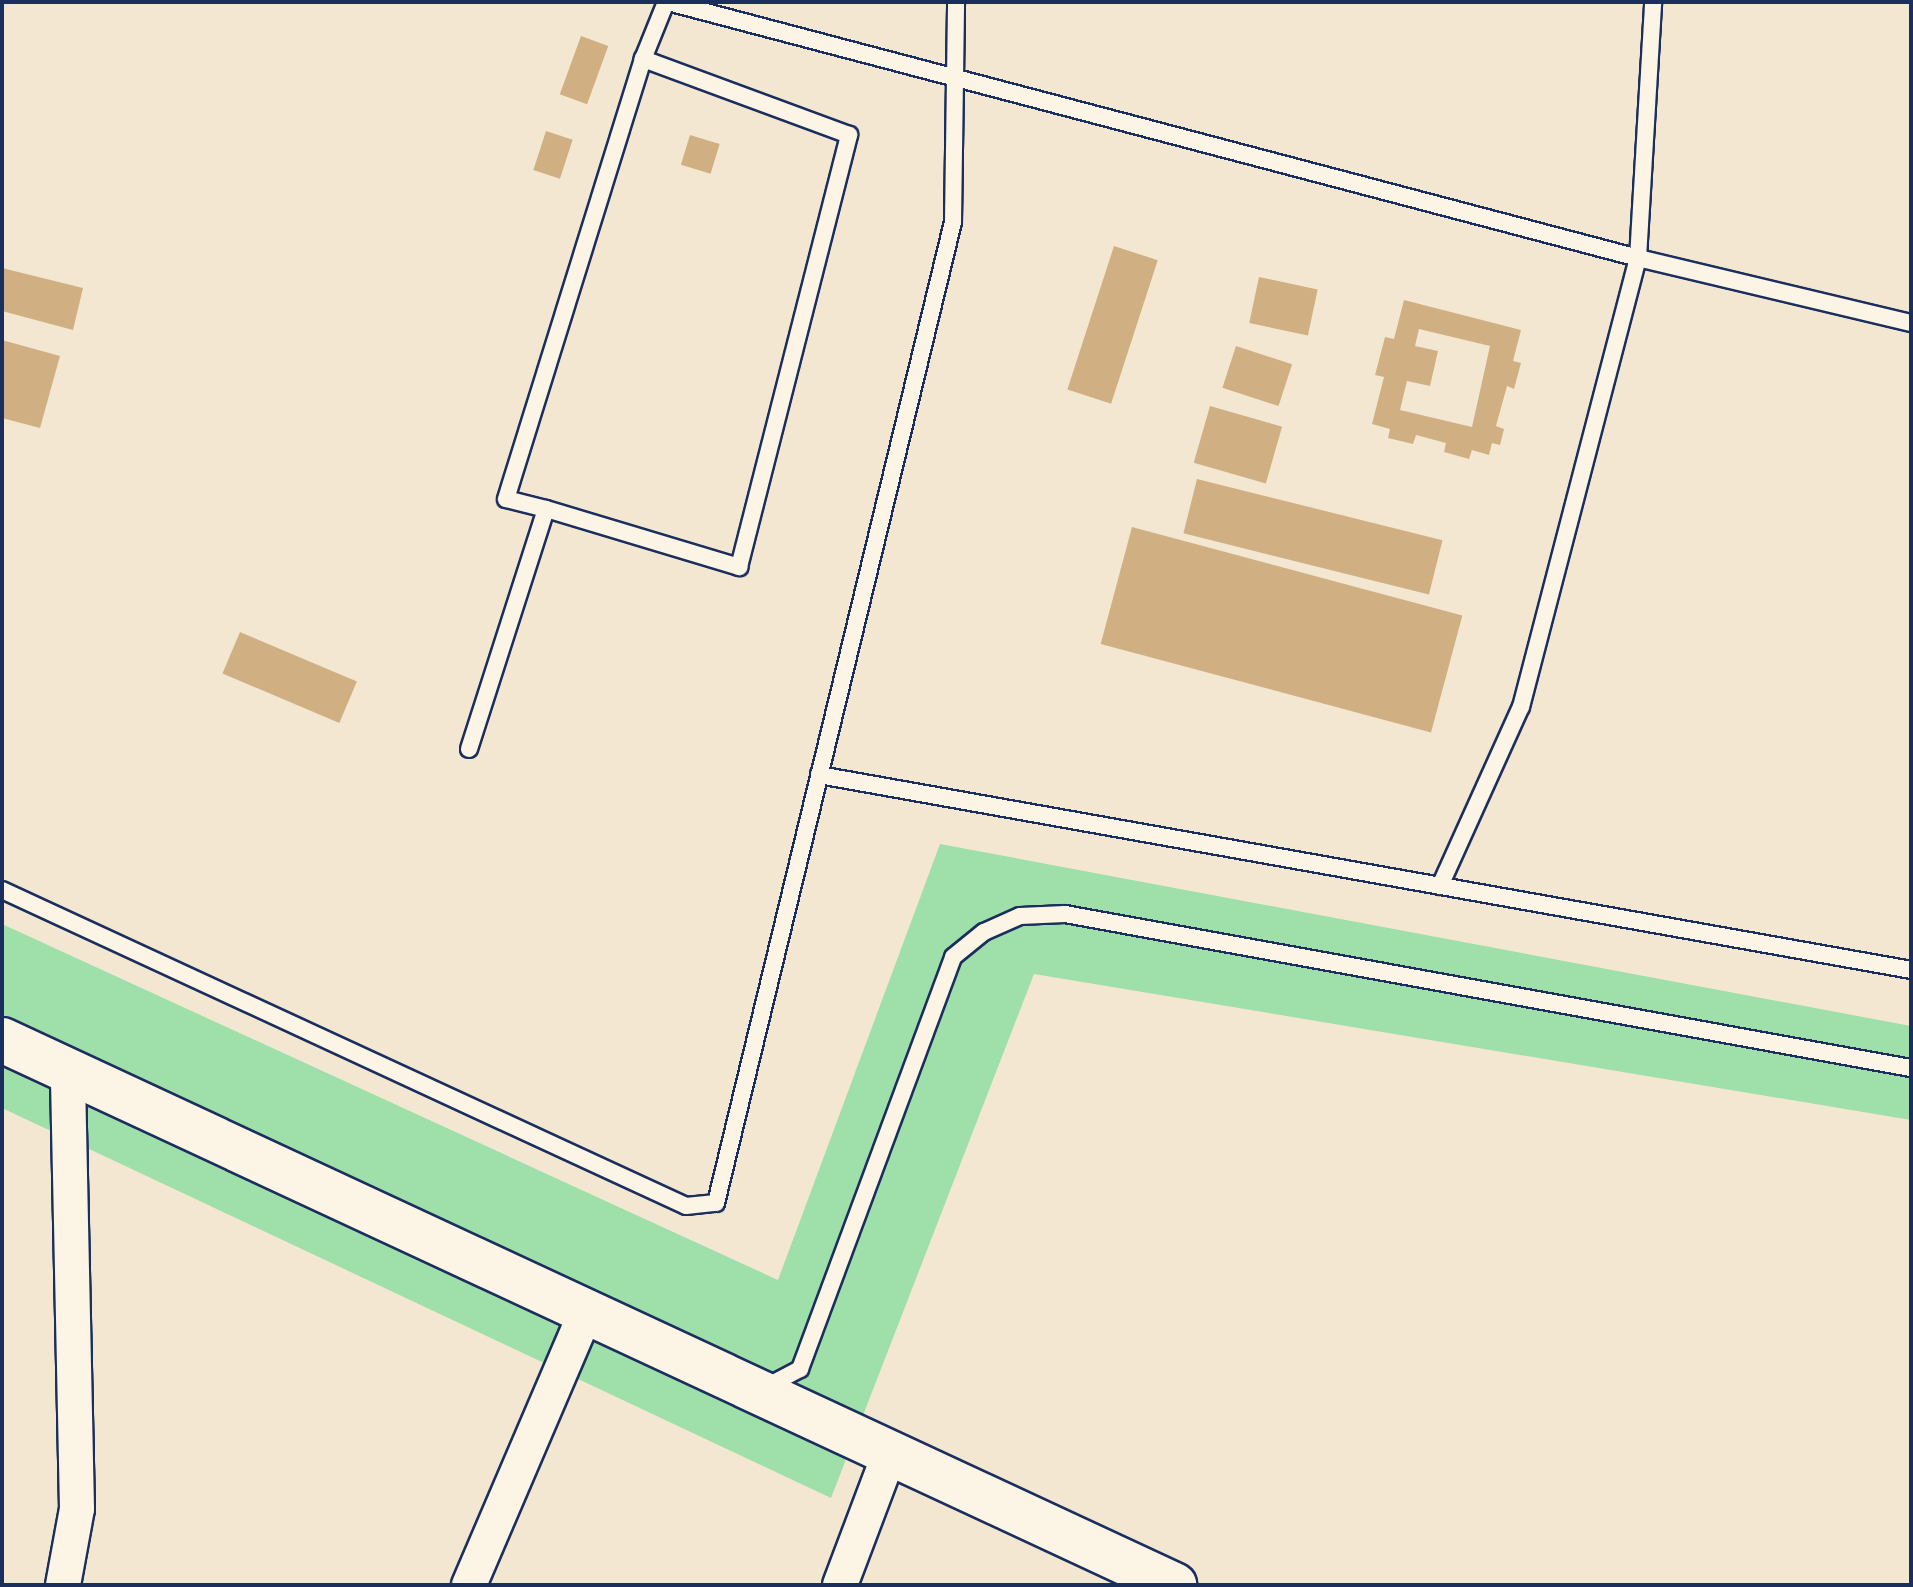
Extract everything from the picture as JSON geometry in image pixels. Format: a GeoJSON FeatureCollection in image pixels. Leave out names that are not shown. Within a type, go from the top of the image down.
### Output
{"type":"FeatureCollection","features":[{"type":"Feature","properties":{"kind":"street"},"geometry":{"type":"LineString","coordinates":[[2,1040],[1174,1585]]}},
{"type":"Feature","properties":{"kind":"street"},"geometry":{"type":"LineString","coordinates":[[63,1585],[77,1509],[68,1071]]}},
{"type":"Feature","properties":{"kind":"street"},"geometry":{"type":"LineString","coordinates":[[469,1585],[586,1312]]}},
{"type":"Feature","properties":{"kind":"street"},"geometry":{"type":"LineString","coordinates":[[840,1585],[890,1453]]}},
{"type":"Feature","properties":{"kind":"lane"},"geometry":{"type":"LineString","coordinates":[[643,59],[849,135],[739,567],[506,499],[643,59],[667,2],[1638,258],[1911,323]]}},
{"type":"Feature","properties":{"kind":"lane"},"geometry":{"type":"LineString","coordinates":[[2,890],[686,1206],[716,1203],[953,222],[956,2]]}},
{"type":"Feature","properties":{"kind":"lane"},"geometry":{"type":"LineString","coordinates":[[1440,886],[1521,707],[1638,258],[1653,2]]}},
{"type":"Feature","properties":{"kind":"lane"},"geometry":{"type":"LineString","coordinates":[[469,749],[546,509]]}},
{"type":"Feature","properties":{"kind":"lane"},"geometry":{"type":"LineString","coordinates":[[819,775],[1911,970]]}},
{"type":"Feature","properties":{"kind":"lane"},"geometry":{"type":"LineString","coordinates":[[757,1391],[800,1369],[953,957],[984,932],[1020,916],[1065,914],[1911,1068]]}},
{"type":"Feature","properties":{"kind":"green space"},"geometry":{"type":"Polygon","coordinates":[[[940,844],[1911,1026],[1911,1120],[1034,974],[831,1498],[2,1108],[2,924],[778,1280],[940,844]]]}},
{"type":"Feature","properties":{"kind":"building"},"geometry":{"type":"Polygon","coordinates":[[[581,36],[608,46],[587,104],[560,94],[581,36]]]}},
{"type":"Feature","properties":{"kind":"building"},"geometry":{"type":"Polygon","coordinates":[[[546,131],[573,140],[560,179],[533,170],[546,131]]]}},
{"type":"Feature","properties":{"kind":"building"},"geometry":{"type":"Polygon","coordinates":[[[690,135],[720,144],[711,174],[681,165],[690,135]]]}},
{"type":"Feature","properties":{"kind":"building"},"geometry":{"type":"Polygon","coordinates":[[[1114,246],[1158,260],[1111,404],[1067,390],[1114,246]]]}},
{"type":"Feature","properties":{"kind":"building"},"geometry":{"type":"Polygon","coordinates":[[[2,268],[83,288],[73,330],[2,311],[2,268]]]}},
{"type":"Feature","properties":{"kind":"building"},"geometry":{"type":"Polygon","coordinates":[[[1259,277],[1318,289],[1308,335],[1249,323],[1259,277]]]}},
{"type":"Feature","properties":{"kind":"building"},"geometry":{"type":"Polygon","coordinates":[[[1404,300],[1521,330],[1513,361],[1521,363],[1514,389],[1507,386],[1496,426],[1504,429],[1500,445],[1492,443],[1489,455],[1472,450],[1469,459],[1444,452],[1446,443],[1416,435],[1413,444],[1388,438],[1390,429],[1372,424],[1384,377],[1375,375],[1385,337],[1394,339],[1404,300]],[[1419,329],[1415,346],[1438,351],[1430,386],[1407,381],[1400,410],[1472,427],[1490,346],[1419,329]]]}},
{"type":"Feature","properties":{"kind":"building"},"geometry":{"type":"Polygon","coordinates":[[[2,340],[60,356],[40,428],[2,418],[2,340]]]}},
{"type":"Feature","properties":{"kind":"building"},"geometry":{"type":"Polygon","coordinates":[[[1236,346],[1292,364],[1279,406],[1222,388],[1236,346]]]}},
{"type":"Feature","properties":{"kind":"building"},"geometry":{"type":"Polygon","coordinates":[[[1210,406],[1282,427],[1266,483],[1194,463],[1210,406]]]}},
{"type":"Feature","properties":{"kind":"building"},"geometry":{"type":"Polygon","coordinates":[[[1197,479],[1442,540],[1429,595],[1183,533],[1197,479]]]}},
{"type":"Feature","properties":{"kind":"building"},"geometry":{"type":"Polygon","coordinates":[[[1132,527],[1462,616],[1431,732],[1101,644],[1132,527]]]}},
{"type":"Feature","properties":{"kind":"building"},"geometry":{"type":"Polygon","coordinates":[[[240,632],[357,682],[339,723],[222,673],[240,632]]]}}]}
